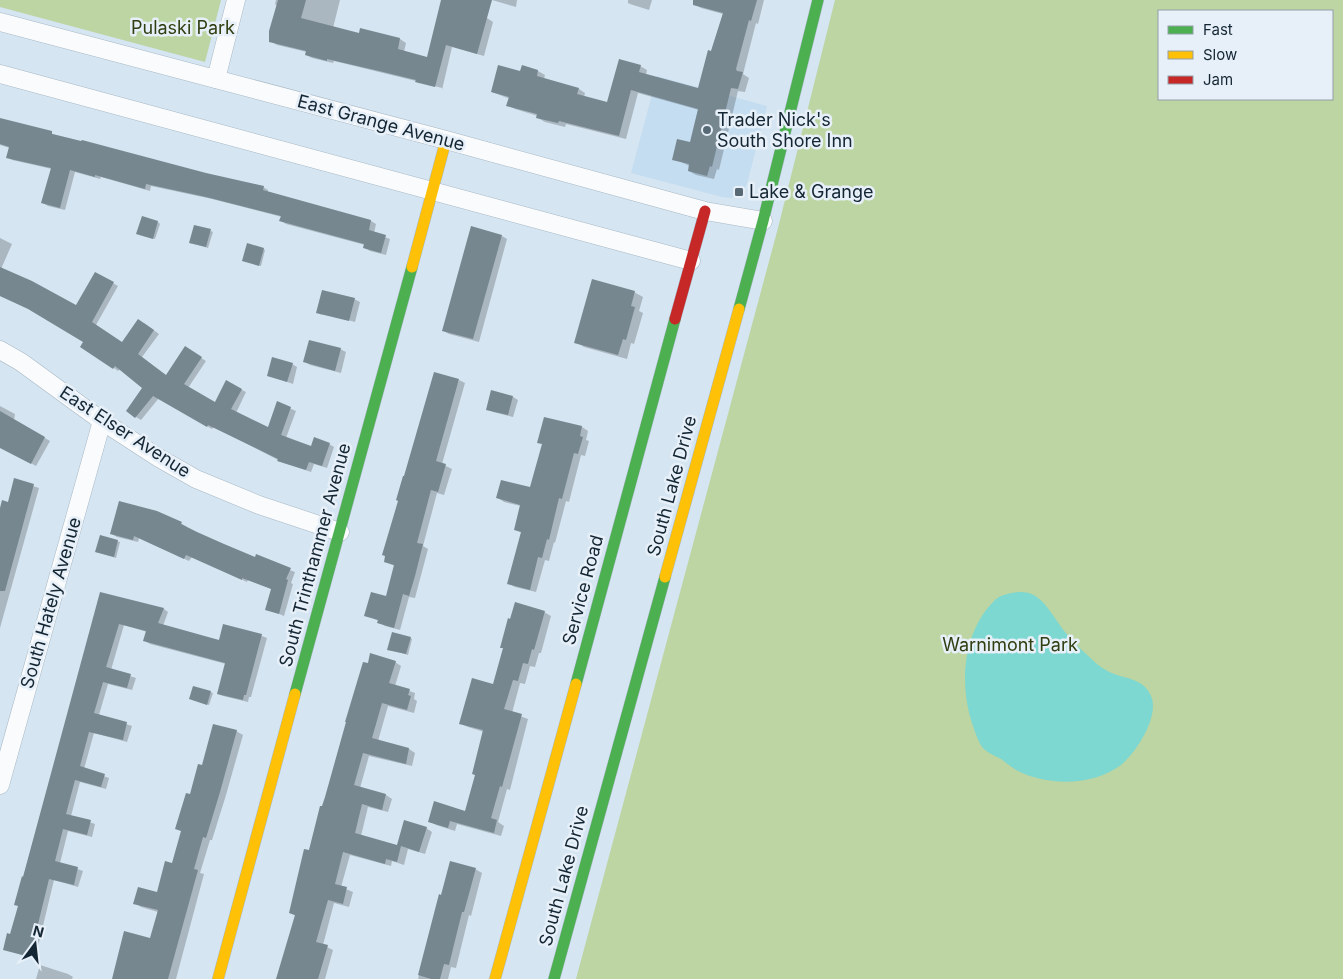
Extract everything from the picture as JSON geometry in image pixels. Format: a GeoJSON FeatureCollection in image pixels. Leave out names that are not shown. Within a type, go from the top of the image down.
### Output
{"type":"FeatureCollection","features":[{"type":"Feature","properties":{"kind":"street"},"geometry":{"type":"LineString","coordinates":[[216,79],[236,0]]}},
{"type":"Feature","properties":{"kind":"street","name":"South Lake Drive"},"geometry":{"type":"LineString","coordinates":[[554,979],[763,221],[818,0]]}},
{"type":"Feature","properties":{"kind":"street","name":"East Grange Avenue"},"geometry":{"type":"LineString","coordinates":[[0,22],[446,140],[705,211],[763,221]]}},
{"type":"Feature","properties":{"kind":"street"},"geometry":{"type":"LineString","coordinates":[[0,74],[691,262]]}},
{"type":"Feature","properties":{"kind":"street","name":"South Trinthammer Avenue"},"geometry":{"type":"LineString","coordinates":[[218,979],[446,140]]}},
{"type":"Feature","properties":{"kind":"street","name":"Service Road"},"geometry":{"type":"LineString","coordinates":[[495,979],[705,211]]}},
{"type":"Feature","properties":{"kind":"street","name":"East Elser Avenue"},"geometry":{"type":"LineString","coordinates":[[0,350],[21,362],[102,421],[159,458],[196,479],[259,505],[340,532]]}},
{"type":"Feature","properties":{"kind":"street","name":"South Hately Avenue"},"geometry":{"type":"LineString","coordinates":[[0,785],[102,421]]}},
{"type":"Feature","properties":{"kind":"shaded area"},"geometry":{"type":"Polygon","coordinates":[[[657,76],[767,106],[747,184],[740,196],[722,197],[631,173],[657,76]]]}},
{"type":"Feature","properties":{"kind":"shaded area"},"geometry":{"type":"Polygon","coordinates":[[[1018,592],[1029,593],[1040,600],[1069,636],[1097,664],[1112,673],[1141,684],[1151,696],[1153,704],[1152,714],[1145,734],[1127,759],[1110,772],[1097,777],[1071,782],[1045,780],[1017,771],[986,751],[979,742],[966,694],[966,660],[970,644],[975,628],[983,614],[994,601],[1002,596],[1018,592]]]}},
{"type":"Feature","properties":{"kind":"green space","name":"Pulaski Park"},"geometry":{"type":"Polygon","coordinates":[[[0,0],[221,0],[205,62],[0,7],[0,0]]]}},
{"type":"Feature","properties":{"kind":"green space","name":"Warnimont Park"},"geometry":{"type":"Polygon","coordinates":[[[835,0],[1343,0],[1343,979],[576,979],[778,228],[835,0]]]}},
{"type":"Feature","properties":{"kind":"building"},"geometry":{"type":"Polygon","coordinates":[[[278,0],[306,0],[301,18],[359,33],[360,28],[400,38],[398,49],[427,57],[441,0],[492,0],[477,54],[446,45],[435,87],[415,82],[416,80],[379,71],[327,59],[327,61],[305,55],[306,51],[269,42],[269,31],[278,0]]]}},
{"type":"Feature","properties":{"kind":"building"},"geometry":{"type":"Polygon","coordinates":[[[693,0],[757,0],[751,21],[749,20],[736,69],[743,72],[738,89],[731,88],[712,167],[710,166],[707,176],[688,171],[689,164],[672,160],[677,139],[690,142],[698,109],[631,90],[619,136],[559,121],[558,123],[536,118],[537,114],[506,106],[509,97],[491,92],[498,65],[520,71],[522,65],[538,70],[537,76],[579,88],[577,94],[607,102],[619,59],[641,65],[639,72],[698,88],[708,50],[711,51],[723,13],[693,5],[693,0]]]}},
{"type":"Feature","properties":{"kind":"building"},"geometry":{"type":"Polygon","coordinates":[[[0,118],[52,131],[52,134],[264,186],[263,190],[371,220],[369,230],[386,235],[381,253],[363,248],[364,244],[279,221],[281,216],[146,184],[145,189],[70,170],[60,208],[41,203],[51,168],[6,158],[9,147],[0,144],[0,118]]]}},
{"type":"Feature","properties":{"kind":"building"},"geometry":{"type":"Polygon","coordinates":[[[142,216],[158,221],[153,239],[136,234],[142,216]]]}},
{"type":"Feature","properties":{"kind":"building"},"geometry":{"type":"Polygon","coordinates":[[[194,225],[211,229],[206,247],[189,243],[194,225]]]}},
{"type":"Feature","properties":{"kind":"building"},"geometry":{"type":"Polygon","coordinates":[[[471,226],[502,235],[473,339],[442,331],[471,226]]]}},
{"type":"Feature","properties":{"kind":"building"},"geometry":{"type":"Polygon","coordinates":[[[247,243],[264,248],[259,266],[242,261],[247,243]]]}},
{"type":"Feature","properties":{"kind":"building"},"geometry":{"type":"Polygon","coordinates":[[[0,267],[32,281],[76,305],[95,272],[114,282],[92,322],[122,342],[138,319],[154,330],[138,354],[166,375],[185,346],[202,357],[184,384],[215,402],[226,380],[242,389],[231,409],[268,427],[277,401],[291,407],[281,435],[311,446],[314,437],[330,443],[322,466],[309,462],[306,470],[277,461],[278,459],[208,425],[207,427],[153,396],[135,418],[126,411],[142,388],[115,366],[113,369],[80,347],[83,342],[28,309],[0,296],[0,267]]]}},
{"type":"Feature","properties":{"kind":"building"},"geometry":{"type":"Polygon","coordinates":[[[592,279],[635,291],[631,306],[635,307],[626,340],[623,339],[618,355],[574,343],[592,279]]]}},
{"type":"Feature","properties":{"kind":"building"},"geometry":{"type":"Polygon","coordinates":[[[322,290],[355,298],[349,321],[316,313],[322,290]]]}},
{"type":"Feature","properties":{"kind":"building"},"geometry":{"type":"Polygon","coordinates":[[[309,340],[341,348],[335,371],[303,362],[309,340]]]}},
{"type":"Feature","properties":{"kind":"building"},"geometry":{"type":"Polygon","coordinates":[[[272,357],[293,363],[287,382],[267,376],[272,357]]]}},
{"type":"Feature","properties":{"kind":"building"},"geometry":{"type":"Polygon","coordinates":[[[434,372],[459,379],[436,461],[446,464],[438,492],[431,490],[417,543],[423,544],[415,576],[409,596],[403,594],[394,628],[377,623],[378,620],[364,616],[371,592],[386,596],[394,565],[384,562],[385,556],[382,555],[398,501],[396,500],[434,372]]]}},
{"type":"Feature","properties":{"kind":"building"},"geometry":{"type":"Polygon","coordinates":[[[491,390],[513,396],[508,415],[486,410],[491,390]]]}},
{"type":"Feature","properties":{"kind":"building"},"geometry":{"type":"Polygon","coordinates":[[[0,411],[45,437],[31,464],[0,448],[0,411]]]}},
{"type":"Feature","properties":{"kind":"building"},"geometry":{"type":"Polygon","coordinates":[[[544,417],[582,426],[580,436],[583,437],[578,454],[574,453],[562,499],[559,498],[549,540],[547,539],[542,558],[538,557],[530,590],[507,584],[521,532],[514,530],[520,505],[496,498],[501,480],[530,487],[542,444],[537,443],[544,417]]]}},
{"type":"Feature","properties":{"kind":"building"},"geometry":{"type":"Polygon","coordinates":[[[14,478],[34,484],[5,591],[0,591],[0,508],[2,500],[8,502],[14,478]]]}},
{"type":"Feature","properties":{"kind":"building"},"geometry":{"type":"Polygon","coordinates":[[[119,501],[157,511],[224,544],[255,557],[256,554],[291,568],[286,579],[288,580],[279,614],[265,610],[271,589],[242,578],[242,580],[186,555],[184,559],[134,536],[133,540],[110,534],[119,501]]]}},
{"type":"Feature","properties":{"kind":"building"},"geometry":{"type":"Polygon","coordinates":[[[100,535],[118,540],[114,557],[95,552],[100,535]]]}},
{"type":"Feature","properties":{"kind":"building"},"geometry":{"type":"Polygon","coordinates":[[[100,592],[164,608],[158,623],[219,640],[223,624],[262,634],[243,700],[217,694],[225,663],[143,641],[146,631],[119,624],[106,667],[131,674],[127,688],[103,682],[94,713],[127,722],[123,740],[89,732],[80,766],[105,774],[101,787],[75,780],[66,814],[91,820],[87,835],[63,829],[55,861],[78,867],[74,885],[49,879],[30,957],[3,950],[7,933],[10,934],[18,906],[14,905],[100,592]]]}},
{"type":"Feature","properties":{"kind":"building"},"geometry":{"type":"Polygon","coordinates":[[[515,602],[545,611],[534,650],[532,649],[528,664],[523,663],[518,681],[513,680],[504,709],[522,714],[502,787],[500,786],[491,818],[497,820],[494,833],[450,821],[448,828],[428,822],[434,801],[465,811],[475,775],[472,774],[483,730],[459,724],[472,678],[493,684],[503,648],[500,648],[508,618],[510,619],[515,602]]]}},
{"type":"Feature","properties":{"kind":"building"},"geometry":{"type":"Polygon","coordinates":[[[392,632],[411,637],[406,654],[387,650],[392,632]]]}},
{"type":"Feature","properties":{"kind":"building"},"geometry":{"type":"Polygon","coordinates":[[[370,653],[396,661],[389,683],[410,689],[408,695],[411,696],[407,710],[382,703],[372,738],[409,748],[406,764],[363,753],[354,785],[386,794],[382,810],[362,804],[355,833],[397,845],[404,820],[427,827],[419,852],[401,846],[397,862],[386,859],[385,864],[343,852],[335,884],[347,887],[343,904],[328,900],[316,942],[328,945],[318,979],[276,979],[295,915],[289,913],[304,849],[309,850],[320,806],[322,806],[325,797],[363,662],[368,663],[370,653]]]}},
{"type":"Feature","properties":{"kind":"building"},"geometry":{"type":"Polygon","coordinates":[[[193,686],[211,691],[207,705],[189,699],[193,686]]]}},
{"type":"Feature","properties":{"kind":"building"},"geometry":{"type":"Polygon","coordinates":[[[213,724],[237,730],[206,838],[203,837],[194,869],[198,870],[168,979],[112,979],[124,931],[150,938],[158,910],[133,904],[138,887],[157,892],[165,861],[172,863],[181,831],[175,829],[186,793],[190,794],[198,764],[202,765],[213,724]]]}},
{"type":"Feature","properties":{"kind":"building"},"geometry":{"type":"Polygon","coordinates":[[[450,861],[476,868],[464,912],[462,912],[449,965],[444,964],[440,979],[431,979],[418,975],[439,894],[441,895],[450,861]]]}},
{"type":"Feature","properties":{"kind":"traffic: fast"},"geometry":{"type":"LineString","coordinates":[[739,309],[818,0]]}},
{"type":"Feature","properties":{"kind":"traffic: fast"},"geometry":{"type":"LineString","coordinates":[[295,694],[412,267]]}},
{"type":"Feature","properties":{"kind":"traffic: fast"},"geometry":{"type":"LineString","coordinates":[[576,684],[675,319]]}},
{"type":"Feature","properties":{"kind":"traffic: fast"},"geometry":{"type":"LineString","coordinates":[[554,979],[665,577]]}},
{"type":"Feature","properties":{"kind":"traffic: slow"},"geometry":{"type":"LineString","coordinates":[[412,267],[446,140]]}},
{"type":"Feature","properties":{"kind":"traffic: slow"},"geometry":{"type":"LineString","coordinates":[[665,577],[739,309]]}},
{"type":"Feature","properties":{"kind":"traffic: slow"},"geometry":{"type":"LineString","coordinates":[[495,979],[576,684]]}},
{"type":"Feature","properties":{"kind":"traffic: slow"},"geometry":{"type":"LineString","coordinates":[[218,979],[295,694]]}},
{"type":"Feature","properties":{"kind":"traffic: jam"},"geometry":{"type":"LineString","coordinates":[[675,319],[705,211]]}},
{"type":"Feature","properties":{"kind":"place","name":"Trader Nick's South Shore Inn"},"geometry":{"type":"Point","coordinates":[707,130]}},
{"type":"Feature","properties":{"kind":"place","name":"Lake & Grange"},"geometry":{"type":"Point","coordinates":[739,192]}}]}
